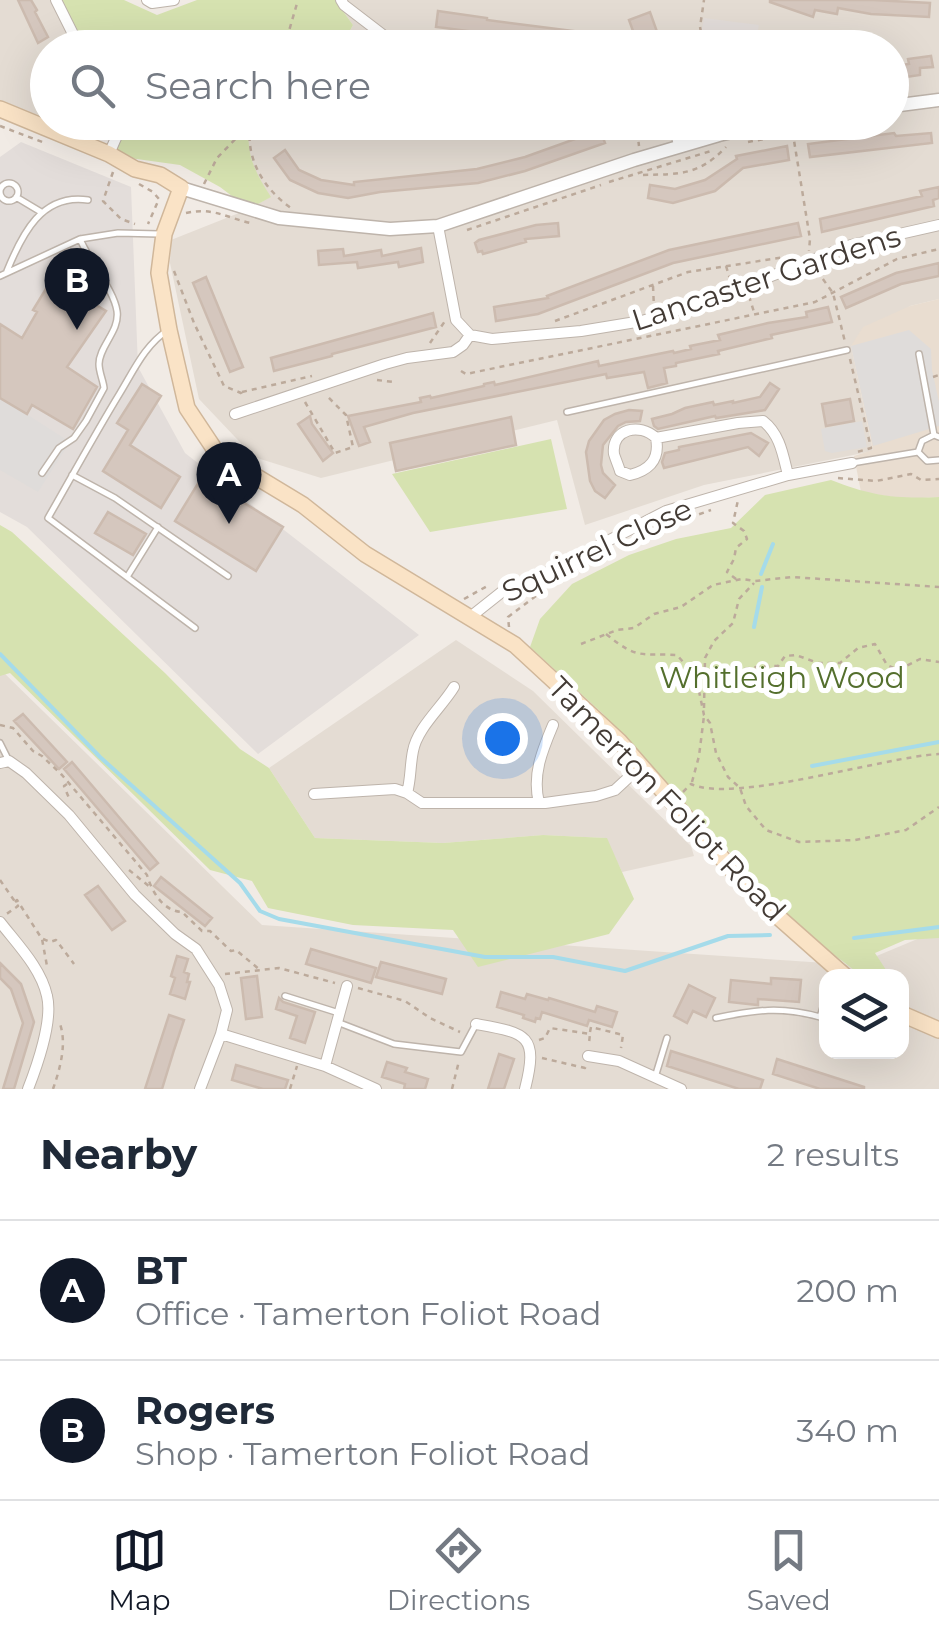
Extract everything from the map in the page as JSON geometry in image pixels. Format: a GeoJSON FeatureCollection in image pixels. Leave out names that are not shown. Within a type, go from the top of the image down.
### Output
{"type":"FeatureCollection","features":[{"type":"Feature","properties":{"kind":"main road"},"geometry":{"type":"LineString","coordinates":[[0,108],[30,123]]}},
{"type":"Feature","properties":{"kind":"main road"},"geometry":{"type":"LineString","coordinates":[[66,140],[111,162],[160,175],[181,188]]}},
{"type":"Feature","properties":{"kind":"main road","name":"Tamerton Foliot Road"},"geometry":{"type":"LineString","coordinates":[[181,188],[164,234],[159,273],[187,408],[218,452],[303,505],[365,554],[512,643],[620,740],[758,898],[833,969]]}},
{"type":"Feature","properties":{"kind":"main road"},"geometry":{"type":"LineString","coordinates":[[909,1017],[939,1030]]}},
{"type":"Feature","properties":{"kind":"street"},"geometry":{"type":"LineString","coordinates":[[56,0],[71,30]]}},
{"type":"Feature","properties":{"kind":"street"},"geometry":{"type":"LineString","coordinates":[[147,0],[174,0]]}},
{"type":"Feature","properties":{"kind":"street"},"geometry":{"type":"LineString","coordinates":[[341,0],[370,30]]}},
{"type":"Feature","properties":{"kind":"street"},"geometry":{"type":"LineString","coordinates":[[909,104],[939,100]]}},
{"type":"Feature","properties":{"kind":"street"},"geometry":{"type":"LineString","coordinates":[[111,162],[118,140]]}},
{"type":"Feature","properties":{"kind":"street"},"geometry":{"type":"LineString","coordinates":[[678,140],[680,147]]}},
{"type":"Feature","properties":{"kind":"street"},"geometry":{"type":"LineString","coordinates":[[181,188],[279,218],[439,231],[634,160],[706,140]]}},
{"type":"Feature","properties":{"kind":"street","name":"Lancaster Gardens"},"geometry":{"type":"LineString","coordinates":[[470,335],[518,338],[655,317],[850,245],[939,225]]}},
{"type":"Feature","properties":{"kind":"street"},"geometry":{"type":"LineString","coordinates":[[235,414],[244,400],[300,392],[321,379],[407,358],[453,352],[463,345],[470,335],[456,320],[439,231]]}},
{"type":"Feature","properties":{"kind":"street","name":"Squirrel Close"},"geometry":{"type":"LineString","coordinates":[[656,438],[763,421],[773,429],[780,443],[788,475]]}},
{"type":"Feature","properties":{"kind":"street","name":"Squirrel Close"},"geometry":{"type":"LineString","coordinates":[[641,428],[656,438],[658,453],[652,465],[630,476],[620,471],[614,455],[618,438],[641,428]]}},
{"type":"Feature","properties":{"kind":"street","name":"Squirrel Close"},"geometry":{"type":"LineString","coordinates":[[470,618],[504,591],[666,511],[736,488],[852,463]]}},
{"type":"Feature","properties":{"kind":"street"},"geometry":{"type":"LineString","coordinates":[[407,793],[413,749],[454,687]]}},
{"type":"Feature","properties":{"kind":"street"},"geometry":{"type":"LineString","coordinates":[[539,803],[535,787],[540,754],[554,724]]}},
{"type":"Feature","properties":{"kind":"street"},"geometry":{"type":"LineString","coordinates":[[4,762],[26,773],[70,815],[135,895],[196,949],[219,985],[228,1010],[200,1089]]}},
{"type":"Feature","properties":{"kind":"street"},"geometry":{"type":"LineString","coordinates":[[314,794],[395,789],[422,803],[539,803],[615,790],[642,765]]}},
{"type":"Feature","properties":{"kind":"street"},"geometry":{"type":"LineString","coordinates":[[0,920],[34,966],[48,996],[48,1018],[28,1089]]}},
{"type":"Feature","properties":{"kind":"street"},"geometry":{"type":"LineString","coordinates":[[325,1066],[347,986]]}},
{"type":"Feature","properties":{"kind":"street"},"geometry":{"type":"LineString","coordinates":[[474,1029],[514,1031],[528,1043],[532,1056],[525,1089]]}},
{"type":"Feature","properties":{"kind":"street"},"geometry":{"type":"LineString","coordinates":[[222,1034],[325,1066],[376,1089]]}},
{"type":"Feature","properties":{"kind":"street"},"geometry":{"type":"LineString","coordinates":[[588,1056],[618,1061],[681,1089]]}},
{"type":"Feature","properties":{"kind":"lane"},"geometry":{"type":"LineString","coordinates":[[13,184],[18,191],[12,200],[2,198],[0,192],[4,185],[13,184]]}},
{"type":"Feature","properties":{"kind":"lane"},"geometry":{"type":"LineString","coordinates":[[16,197],[42,212]]}},
{"type":"Feature","properties":{"kind":"lane"},"geometry":{"type":"LineString","coordinates":[[3,275],[28,228],[42,212],[52,204],[72,198],[88,200]]}},
{"type":"Feature","properties":{"kind":"lane"},"geometry":{"type":"LineString","coordinates":[[3,275],[80,239],[118,233],[164,234]]}},
{"type":"Feature","properties":{"kind":"lane"},"geometry":{"type":"LineString","coordinates":[[42,473],[60,448],[74,438],[104,388],[99,362],[115,328],[117,312],[108,289],[80,239]]}},
{"type":"Feature","properties":{"kind":"lane"},"geometry":{"type":"LineString","coordinates":[[168,330],[142,354],[48,518],[195,628]]}},
{"type":"Feature","properties":{"kind":"lane"},"geometry":{"type":"LineString","coordinates":[[567,412],[848,350]]}},
{"type":"Feature","properties":{"kind":"lane"},"geometry":{"type":"LineString","coordinates":[[918,452],[922,441],[936,436],[919,354]]}},
{"type":"Feature","properties":{"kind":"lane"},"geometry":{"type":"LineString","coordinates":[[852,463],[918,452]]}},
{"type":"Feature","properties":{"kind":"lane"},"geometry":{"type":"LineString","coordinates":[[918,452],[924,460],[939,460]]}},
{"type":"Feature","properties":{"kind":"lane"},"geometry":{"type":"LineString","coordinates":[[71,475],[114,498],[228,576]]}},
{"type":"Feature","properties":{"kind":"lane"},"geometry":{"type":"LineString","coordinates":[[127,577],[158,527]]}},
{"type":"Feature","properties":{"kind":"lane"},"geometry":{"type":"LineString","coordinates":[[0,743],[4,762]]}},
{"type":"Feature","properties":{"kind":"lane"},"geometry":{"type":"LineString","coordinates":[[285,996],[394,1044],[461,1052],[474,1029]]}},
{"type":"Feature","properties":{"kind":"lane"},"geometry":{"type":"LineString","coordinates":[[716,1018],[760,1008],[819,1017]]}},
{"type":"Feature","properties":{"kind":"lane"},"geometry":{"type":"LineString","coordinates":[[655,1077],[666,1038]]}},
{"type":"Feature","properties":{"kind":"path"},"geometry":{"type":"LineString","coordinates":[[289,30],[298,0]]}},
{"type":"Feature","properties":{"kind":"path"},"geometry":{"type":"LineString","coordinates":[[701,30],[704,0]]}},
{"type":"Feature","properties":{"kind":"path"},"geometry":{"type":"LineString","coordinates":[[0,126],[30,137]]}},
{"type":"Feature","properties":{"kind":"path"},"geometry":{"type":"LineString","coordinates":[[38,140],[49,144]]}},
{"type":"Feature","properties":{"kind":"path"},"geometry":{"type":"LineString","coordinates":[[203,186],[218,158],[235,140]]}},
{"type":"Feature","properties":{"kind":"path"},"geometry":{"type":"LineString","coordinates":[[248,140],[252,157],[269,190],[296,211],[279,208]]}},
{"type":"Feature","properties":{"kind":"path"},"geometry":{"type":"LineString","coordinates":[[638,140],[639,148]]}},
{"type":"Feature","properties":{"kind":"path"},"geometry":{"type":"LineString","coordinates":[[744,142],[754,140]]}},
{"type":"Feature","properties":{"kind":"path"},"geometry":{"type":"LineString","coordinates":[[794,140],[810,260],[833,293],[870,448],[850,455],[852,463]]}},
{"type":"Feature","properties":{"kind":"path"},"geometry":{"type":"LineString","coordinates":[[439,231],[470,230],[608,182],[728,146],[714,160],[689,173],[636,175]]}},
{"type":"Feature","properties":{"kind":"path"},"geometry":{"type":"LineString","coordinates":[[111,162],[102,201],[121,219],[135,224],[142,234]]}},
{"type":"Feature","properties":{"kind":"path"},"geometry":{"type":"LineString","coordinates":[[142,234],[158,199],[150,190]]}},
{"type":"Feature","properties":{"kind":"path"},"geometry":{"type":"LineString","coordinates":[[460,372],[466,374],[816,302],[897,259],[939,249]]}},
{"type":"Feature","properties":{"kind":"path"},"geometry":{"type":"LineString","coordinates":[[544,326],[688,272],[795,256]]}},
{"type":"Feature","properties":{"kind":"path"},"geometry":{"type":"LineString","coordinates":[[726,265],[734,291]]}},
{"type":"Feature","properties":{"kind":"path"},"geometry":{"type":"LineString","coordinates":[[168,268],[173,269],[224,386],[244,400],[321,379],[329,400],[346,415],[353,447],[335,453],[300,392]]}},
{"type":"Feature","properties":{"kind":"path"},"geometry":{"type":"LineString","coordinates":[[652,284],[655,317]]}},
{"type":"Feature","properties":{"kind":"path"},"geometry":{"type":"LineString","coordinates":[[746,286],[754,313]]}},
{"type":"Feature","properties":{"kind":"path"},"geometry":{"type":"LineString","coordinates":[[428,346],[446,318],[455,314]]}},
{"type":"Feature","properties":{"kind":"path"},"geometry":{"type":"LineString","coordinates":[[380,381],[393,382]]}},
{"type":"Feature","properties":{"kind":"path"},"geometry":{"type":"LineString","coordinates":[[832,477],[876,481],[911,474],[922,480],[939,479]]}},
{"type":"Feature","properties":{"kind":"path"},"geometry":{"type":"LineString","coordinates":[[736,488],[733,523],[744,531],[747,539],[736,548],[727,572],[738,580]]}},
{"type":"Feature","properties":{"kind":"path"},"geometry":{"type":"LineString","coordinates":[[736,502],[748,498]]}},
{"type":"Feature","properties":{"kind":"path"},"geometry":{"type":"LineString","coordinates":[[659,529],[714,509]]}},
{"type":"Feature","properties":{"kind":"path"},"geometry":{"type":"LineString","coordinates":[[580,644],[634,628],[654,614],[681,608],[713,584],[738,580],[792,577],[939,587]]}},
{"type":"Feature","properties":{"kind":"path"},"geometry":{"type":"LineString","coordinates":[[512,643],[508,617],[556,580]]}},
{"type":"Feature","properties":{"kind":"path"},"geometry":{"type":"LineString","coordinates":[[674,801],[691,784],[699,756],[705,658],[733,623],[739,599],[754,582]]}},
{"type":"Feature","properties":{"kind":"path"},"geometry":{"type":"LineString","coordinates":[[459,601],[488,586]]}},
{"type":"Feature","properties":{"kind":"path"},"geometry":{"type":"LineString","coordinates":[[606,634],[642,656],[677,655],[696,677],[716,753],[728,777],[740,788],[746,806],[766,830],[798,842],[855,840],[906,830],[939,808]]}},
{"type":"Feature","properties":{"kind":"path"},"geometry":{"type":"LineString","coordinates":[[705,675],[778,666],[785,656],[796,655],[818,663],[840,663],[858,648],[875,644],[887,665],[898,670],[920,659],[939,662]]}},
{"type":"Feature","properties":{"kind":"path"},"geometry":{"type":"LineString","coordinates":[[0,725],[14,728],[62,776],[147,875],[152,893],[260,970]]}},
{"type":"Feature","properties":{"kind":"path"},"geometry":{"type":"LineString","coordinates":[[691,784],[697,788],[740,788],[939,754]]}},
{"type":"Feature","properties":{"kind":"path"},"geometry":{"type":"LineString","coordinates":[[0,880],[18,906],[0,920]]}},
{"type":"Feature","properties":{"kind":"path"},"geometry":{"type":"LineString","coordinates":[[15,902],[18,900],[42,938],[48,969],[43,987]]}},
{"type":"Feature","properties":{"kind":"path"},"geometry":{"type":"LineString","coordinates":[[42,938],[56,940],[74,964]]}},
{"type":"Feature","properties":{"kind":"path"},"geometry":{"type":"LineString","coordinates":[[213,976],[279,968],[404,1002],[458,1032],[474,1029]]}},
{"type":"Feature","properties":{"kind":"path"},"geometry":{"type":"LineString","coordinates":[[48,1018],[62,1025],[64,1039],[63,1058],[53,1089]]}},
{"type":"Feature","properties":{"kind":"path"},"geometry":{"type":"LineString","coordinates":[[532,1056],[584,1068],[590,1027],[623,1035],[618,1061]]}},
{"type":"Feature","properties":{"kind":"path"},"geometry":{"type":"LineString","coordinates":[[544,1038],[550,1028],[590,1034]]}},
{"type":"Feature","properties":{"kind":"path"},"geometry":{"type":"LineString","coordinates":[[452,1089],[461,1052]]}},
{"type":"Feature","properties":{"kind":"path"},"geometry":{"type":"LineString","coordinates":[[290,1089],[299,1058]]}},
{"type":"Feature","properties":{"kind":"shaded area"},"geometry":{"type":"Polygon","coordinates":[[[0,0],[58,0],[70,30],[30,30],[30,113],[0,105],[0,0]]]}},
{"type":"Feature","properties":{"kind":"shaded area"},"geometry":{"type":"Polygon","coordinates":[[[335,0],[939,0],[939,299],[910,306],[851,346],[873,451],[704,485],[585,525],[557,420],[321,478],[254,457],[199,399],[170,263],[171,240],[270,197],[256,174],[247,140],[909,140],[909,30],[350,30],[353,25],[335,0]]]}},
{"type":"Feature","properties":{"kind":"shaded area"},"geometry":{"type":"Polygon","coordinates":[[[704,18],[759,25],[758,30],[702,30],[704,18]]]}},
{"type":"Feature","properties":{"kind":"shaded area"},"geometry":{"type":"Polygon","coordinates":[[[21,142],[131,187],[138,367],[185,453],[419,635],[258,754],[27,527],[0,512],[0,157],[21,142]]]}},
{"type":"Feature","properties":{"kind":"shaded area"},"geometry":{"type":"Polygon","coordinates":[[[939,299],[939,497],[905,499],[861,492],[854,456],[873,450],[851,346],[863,327],[910,306],[939,299]]]}},
{"type":"Feature","properties":{"kind":"shaded area"},"geometry":{"type":"Polygon","coordinates":[[[909,330],[931,349],[939,426],[873,446],[851,346],[909,330]]]}},
{"type":"Feature","properties":{"kind":"shaded area"},"geometry":{"type":"Polygon","coordinates":[[[0,397],[70,442],[38,492],[0,470],[0,397]]]}},
{"type":"Feature","properties":{"kind":"shaded area"},"geometry":{"type":"Polygon","coordinates":[[[862,421],[867,447],[825,451],[821,429],[862,421]]]}},
{"type":"Feature","properties":{"kind":"shaded area"},"geometry":{"type":"Polygon","coordinates":[[[456,640],[533,691],[691,846],[694,856],[622,872],[606,838],[543,835],[443,843],[315,838],[269,768],[456,640]]]}},
{"type":"Feature","properties":{"kind":"shaded area"},"geometry":{"type":"Polygon","coordinates":[[[0,669],[262,925],[855,965],[939,930],[939,1089],[0,1089],[0,669]]]}},
{"type":"Feature","properties":{"kind":"green space"},"geometry":{"type":"Polygon","coordinates":[[[57,0],[124,0],[157,15],[197,0],[335,0],[353,25],[350,30],[70,30],[57,0]]]}},
{"type":"Feature","properties":{"kind":"green space"},"geometry":{"type":"Polygon","coordinates":[[[120,140],[249,140],[252,162],[271,197],[249,209],[180,165],[115,156],[120,140]]]}},
{"type":"Feature","properties":{"kind":"green space"},"geometry":{"type":"Polygon","coordinates":[[[551,439],[567,509],[430,532],[392,474],[551,439]]]}},
{"type":"Feature","properties":{"kind":"green space","name":"Whitleigh Wood"},"geometry":{"type":"Polygon","coordinates":[[[831,480],[884,495],[939,497],[939,938],[905,940],[875,953],[885,969],[853,969],[800,929],[602,713],[530,647],[540,619],[572,584],[629,555],[676,539],[731,528],[765,495],[831,480]]]}},
{"type":"Feature","properties":{"kind":"green space"},"geometry":{"type":"Polygon","coordinates":[[[0,525],[165,673],[240,749],[269,768],[315,838],[443,843],[543,835],[607,838],[634,899],[609,934],[478,967],[453,930],[353,925],[268,908],[252,881],[210,870],[10,673],[0,676],[0,525]]]}},
{"type":"Feature","properties":{"kind":"building"},"geometry":{"type":"Polygon","coordinates":[[[18,0],[31,0],[37,10],[44,30],[32,30],[18,0]]]}},
{"type":"Feature","properties":{"kind":"building"},"geometry":{"type":"Polygon","coordinates":[[[770,0],[930,3],[929,17],[838,8],[837,14],[815,10],[813,17],[770,0]]]}},
{"type":"Feature","properties":{"kind":"building"},"geometry":{"type":"Polygon","coordinates":[[[438,11],[565,30],[458,30],[436,27],[438,11]]]}},
{"type":"Feature","properties":{"kind":"building"},"geometry":{"type":"Polygon","coordinates":[[[650,12],[656,30],[633,30],[629,20],[650,12]]]}},
{"type":"Feature","properties":{"kind":"building"},"geometry":{"type":"Polygon","coordinates":[[[931,56],[933,67],[920,68],[920,75],[909,77],[909,59],[931,56]]]}},
{"type":"Feature","properties":{"kind":"building"},"geometry":{"type":"Polygon","coordinates":[[[931,133],[932,143],[810,157],[808,144],[909,140],[909,135],[931,133]]]}},
{"type":"Feature","properties":{"kind":"building"},"geometry":{"type":"Polygon","coordinates":[[[572,140],[605,143],[478,183],[348,198],[318,193],[290,180],[274,158],[285,150],[299,170],[321,180],[354,185],[477,169],[572,140]]]}},
{"type":"Feature","properties":{"kind":"building"},"geometry":{"type":"Polygon","coordinates":[[[787,146],[789,160],[743,168],[715,191],[673,203],[648,198],[650,185],[675,189],[705,180],[736,156],[787,146]]]}},
{"type":"Feature","properties":{"kind":"building"},"geometry":{"type":"Polygon","coordinates":[[[939,187],[934,206],[822,232],[820,219],[922,196],[920,191],[939,187]]]}},
{"type":"Feature","properties":{"kind":"building"},"geometry":{"type":"Polygon","coordinates":[[[558,223],[559,236],[525,239],[526,242],[483,254],[475,243],[536,225],[558,223]]]}},
{"type":"Feature","properties":{"kind":"building"},"geometry":{"type":"Polygon","coordinates":[[[798,223],[801,236],[673,263],[538,314],[496,321],[494,307],[548,298],[669,250],[798,223]]]}},
{"type":"Feature","properties":{"kind":"building"},"geometry":{"type":"Polygon","coordinates":[[[421,248],[423,262],[399,267],[398,262],[358,268],[357,262],[319,265],[318,251],[343,249],[344,256],[381,250],[382,256],[421,248]]]}},
{"type":"Feature","properties":{"kind":"building"},"geometry":{"type":"Polygon","coordinates":[[[939,263],[939,276],[901,284],[846,308],[841,297],[896,273],[939,263]]]}},
{"type":"Feature","properties":{"kind":"building"},"geometry":{"type":"Polygon","coordinates":[[[206,277],[243,367],[230,372],[193,283],[206,277]]]}},
{"type":"Feature","properties":{"kind":"building"},"geometry":{"type":"Polygon","coordinates":[[[52,279],[106,311],[67,367],[97,387],[73,429],[32,405],[27,414],[0,398],[0,324],[22,338],[52,279]]]}},
{"type":"Feature","properties":{"kind":"building"},"geometry":{"type":"Polygon","coordinates":[[[828,307],[832,322],[676,363],[664,368],[667,383],[648,388],[644,372],[607,378],[606,374],[413,413],[364,427],[370,442],[359,446],[348,416],[598,361],[599,366],[674,353],[720,340],[718,335],[807,317],[806,312],[828,307]]]}},
{"type":"Feature","properties":{"kind":"building"},"geometry":{"type":"Polygon","coordinates":[[[433,313],[436,327],[274,371],[271,358],[433,313]]]}},
{"type":"Feature","properties":{"kind":"building"},"geometry":{"type":"Polygon","coordinates":[[[770,383],[779,389],[765,410],[658,429],[654,426],[652,419],[685,408],[760,397],[770,383]]]}},
{"type":"Feature","properties":{"kind":"building"},"geometry":{"type":"Polygon","coordinates":[[[142,384],[161,396],[130,445],[180,477],[161,508],[103,471],[128,430],[117,423],[142,384]]]}},
{"type":"Feature","properties":{"kind":"building"},"geometry":{"type":"Polygon","coordinates":[[[850,399],[854,421],[826,426],[822,404],[850,399]]]}},
{"type":"Feature","properties":{"kind":"building"},"geometry":{"type":"Polygon","coordinates":[[[629,410],[642,411],[640,421],[618,426],[603,445],[603,473],[615,485],[605,498],[590,481],[586,452],[589,441],[604,420],[629,410]]]}},
{"type":"Feature","properties":{"kind":"building"},"geometry":{"type":"Polygon","coordinates":[[[310,416],[333,453],[323,461],[298,424],[310,416]]]}},
{"type":"Feature","properties":{"kind":"building"},"geometry":{"type":"Polygon","coordinates":[[[511,417],[516,445],[396,471],[390,443],[511,417]]]}},
{"type":"Feature","properties":{"kind":"building"},"geometry":{"type":"Polygon","coordinates":[[[751,433],[768,443],[759,456],[748,447],[664,468],[665,453],[679,447],[751,433]]]}},
{"type":"Feature","properties":{"kind":"building"},"geometry":{"type":"Polygon","coordinates":[[[202,477],[283,527],[256,571],[175,521],[202,477]]]}},
{"type":"Feature","properties":{"kind":"building"},"geometry":{"type":"Polygon","coordinates":[[[108,512],[146,534],[133,555],[95,533],[108,512]]]}},
{"type":"Feature","properties":{"kind":"building"},"geometry":{"type":"Polygon","coordinates":[[[23,714],[67,762],[59,769],[14,721],[23,714]]]}},
{"type":"Feature","properties":{"kind":"building"},"geometry":{"type":"Polygon","coordinates":[[[72,762],[158,863],[150,870],[64,769],[72,762]]]}},
{"type":"Feature","properties":{"kind":"building"},"geometry":{"type":"Polygon","coordinates":[[[161,877],[212,918],[205,926],[154,886],[161,877]]]}},
{"type":"Feature","properties":{"kind":"building"},"geometry":{"type":"Polygon","coordinates":[[[98,886],[125,921],[112,930],[85,895],[98,886]]]}},
{"type":"Feature","properties":{"kind":"building"},"geometry":{"type":"Polygon","coordinates":[[[311,949],[376,968],[371,983],[306,964],[311,949]]]}},
{"type":"Feature","properties":{"kind":"building"},"geometry":{"type":"Polygon","coordinates":[[[177,956],[188,959],[184,972],[189,974],[190,982],[185,999],[170,994],[177,956]]]}},
{"type":"Feature","properties":{"kind":"building"},"geometry":{"type":"Polygon","coordinates":[[[381,962],[446,979],[442,994],[376,977],[381,962]]]}},
{"type":"Feature","properties":{"kind":"building"},"geometry":{"type":"Polygon","coordinates":[[[0,963],[21,984],[34,1022],[14,1089],[3,1089],[23,1023],[11,989],[0,978],[0,963]]]}},
{"type":"Feature","properties":{"kind":"building"},"geometry":{"type":"Polygon","coordinates":[[[257,976],[262,1017],[246,1019],[241,978],[257,976]]]}},
{"type":"Feature","properties":{"kind":"building"},"geometry":{"type":"Polygon","coordinates":[[[771,978],[801,980],[799,1002],[729,1002],[731,980],[771,984],[771,978]]]}},
{"type":"Feature","properties":{"kind":"building"},"geometry":{"type":"Polygon","coordinates":[[[689,985],[715,998],[706,1017],[693,1011],[687,1023],[674,1016],[689,985]]]}},
{"type":"Feature","properties":{"kind":"building"},"geometry":{"type":"Polygon","coordinates":[[[501,992],[525,999],[527,994],[549,998],[595,1012],[597,1006],[617,1012],[612,1027],[589,1020],[587,1026],[542,1012],[535,1022],[497,1007],[501,992]]]}},
{"type":"Feature","properties":{"kind":"building"},"geometry":{"type":"Polygon","coordinates":[[[279,998],[315,1012],[305,1043],[290,1038],[297,1016],[276,1009],[279,998]]]}},
{"type":"Feature","properties":{"kind":"building"},"geometry":{"type":"Polygon","coordinates":[[[169,1015],[184,1020],[162,1089],[145,1089],[169,1015]]]}},
{"type":"Feature","properties":{"kind":"building"},"geometry":{"type":"Polygon","coordinates":[[[671,1051],[763,1080],[760,1089],[739,1089],[667,1066],[671,1051]]]}},
{"type":"Feature","properties":{"kind":"building"},"geometry":{"type":"Polygon","coordinates":[[[499,1054],[514,1059],[504,1089],[488,1089],[499,1054]]]}},
{"type":"Feature","properties":{"kind":"building"},"geometry":{"type":"Polygon","coordinates":[[[777,1059],[864,1089],[820,1089],[773,1074],[777,1059]]]}},
{"type":"Feature","properties":{"kind":"building"},"geometry":{"type":"Polygon","coordinates":[[[387,1062],[428,1079],[425,1089],[404,1089],[405,1084],[382,1077],[387,1062]]]}},
{"type":"Feature","properties":{"kind":"building"},"geometry":{"type":"Polygon","coordinates":[[[236,1065],[288,1080],[285,1089],[263,1089],[232,1080],[236,1065]]]}},
{"type":"Feature","properties":{"kind":"waterway"},"geometry":{"type":"LineString","coordinates":[[761,574],[773,544]]}},
{"type":"Feature","properties":{"kind":"waterway"},"geometry":{"type":"LineString","coordinates":[[754,627],[762,587]]}},
{"type":"Feature","properties":{"kind":"waterway"},"geometry":{"type":"LineString","coordinates":[[0,654],[100,757],[240,883],[260,911],[279,919],[485,957],[553,957],[625,971],[728,936],[770,935]]}},
{"type":"Feature","properties":{"kind":"waterway"},"geometry":{"type":"LineString","coordinates":[[812,766],[939,742]]}},
{"type":"Feature","properties":{"kind":"waterway"},"geometry":{"type":"LineString","coordinates":[[854,938],[939,927]]}},
{"type":"Feature","properties":{"kind":"place","name":"Rogers"},"geometry":{"type":"Point","coordinates":[77,330]}},
{"type":"Feature","properties":{"kind":"place","name":"BT"},"geometry":{"type":"Point","coordinates":[229,524]}}]}
